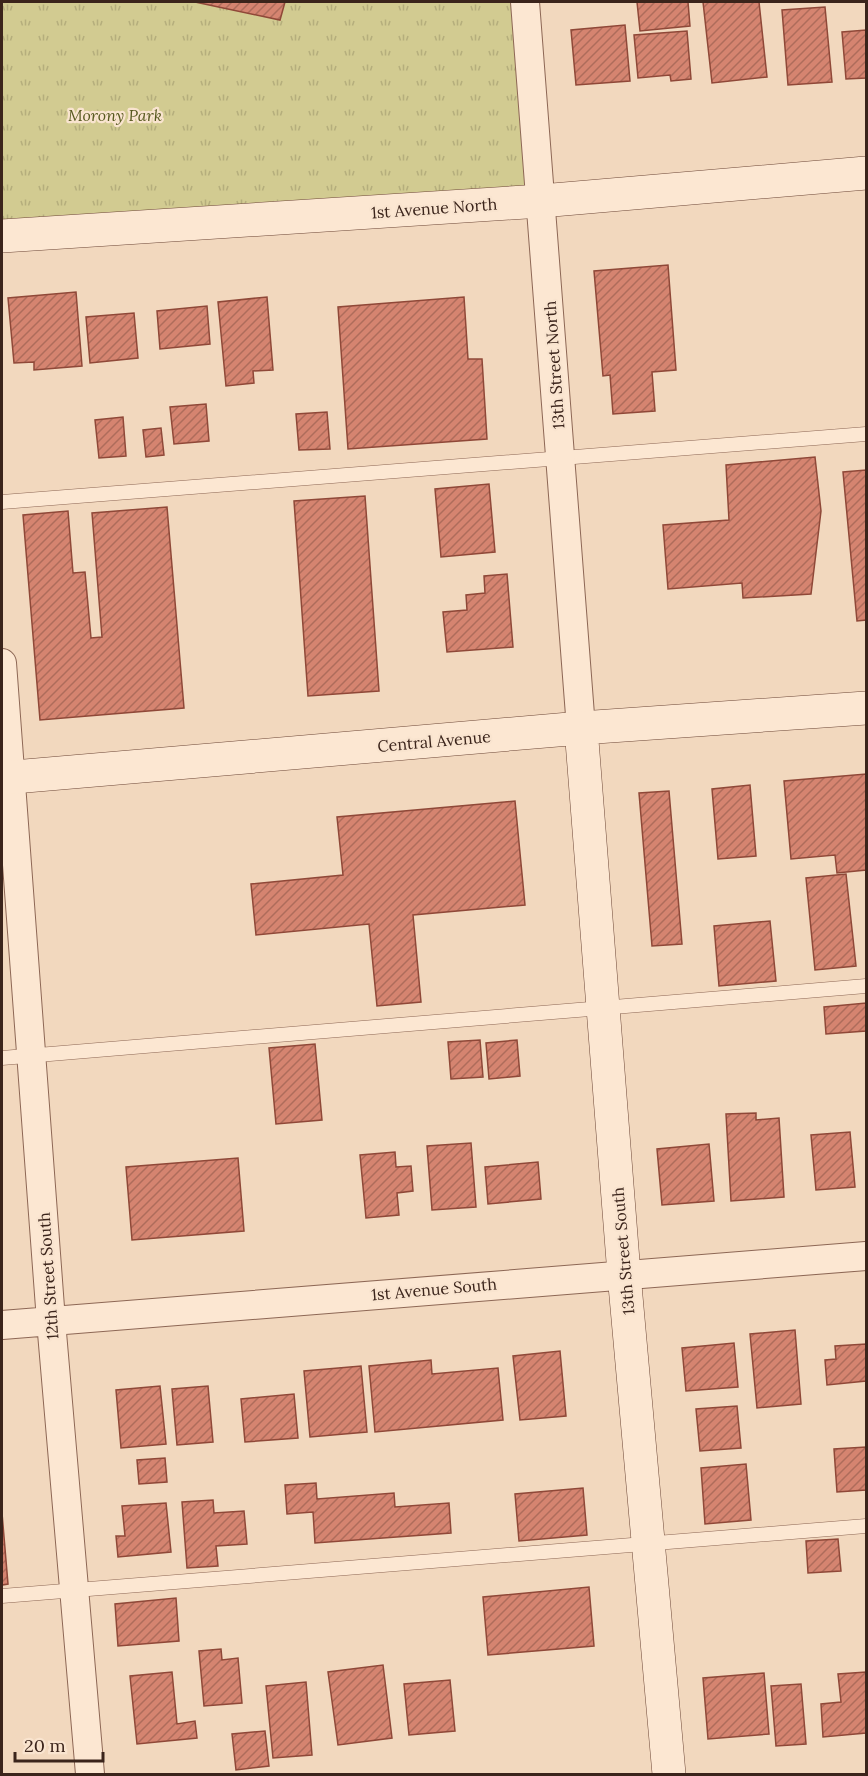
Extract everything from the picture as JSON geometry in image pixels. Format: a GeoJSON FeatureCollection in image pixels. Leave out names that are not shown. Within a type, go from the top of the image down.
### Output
{"type":"FeatureCollection","features":[{"type":"Feature","properties":{"kind":"street","name":"13th Street North"},"geometry":{"type":"LineString","coordinates":[[525,2],[581,728]]}},
{"type":"Feature","properties":{"kind":"street","name":"1st Avenue North"},"geometry":{"type":"LineString","coordinates":[[2,236],[541,201],[867,173]]}},
{"type":"Feature","properties":{"kind":"street","name":"12th Street South"},"geometry":{"type":"LineString","coordinates":[[2,663],[6,778],[32,1056],[51,1321],[90,1774]]}},
{"type":"Feature","properties":{"kind":"street","name":"Central Avenue"},"geometry":{"type":"LineString","coordinates":[[6,778],[581,728],[867,708]]}},
{"type":"Feature","properties":{"kind":"street","name":"13th Street South"},"geometry":{"type":"LineString","coordinates":[[581,728],[624,1274],[669,1774]]}},
{"type":"Feature","properties":{"kind":"street","name":"1st Avenue South"},"geometry":{"type":"LineString","coordinates":[[2,1325],[867,1256]]}},
{"type":"Feature","properties":{"kind":"lane"},"geometry":{"type":"LineString","coordinates":[[2,502],[867,434]]}},
{"type":"Feature","properties":{"kind":"lane"},"geometry":{"type":"LineString","coordinates":[[2,1058],[867,986]]}},
{"type":"Feature","properties":{"kind":"lane"},"geometry":{"type":"LineString","coordinates":[[2,1596],[867,1526]]}},
{"type":"Feature","properties":{"kind":"green space","name":"Morony Park"},"geometry":{"type":"Polygon","coordinates":[[[2,2],[525,2],[541,201],[2,236],[2,2]]]}},
{"type":"Feature","properties":{"kind":"building"},"geometry":{"type":"Polygon","coordinates":[[[195,2],[285,2],[280,20],[195,2]]]}},
{"type":"Feature","properties":{"kind":"building"},"geometry":{"type":"Polygon","coordinates":[[[637,2],[688,2],[690,26],[640,31],[637,2]]]}},
{"type":"Feature","properties":{"kind":"building"},"geometry":{"type":"Polygon","coordinates":[[[703,2],[759,2],[767,77],[712,83],[703,2]]]}},
{"type":"Feature","properties":{"kind":"building"},"geometry":{"type":"Polygon","coordinates":[[[825,7],[832,82],[788,85],[782,10],[825,7]]]}},
{"type":"Feature","properties":{"kind":"building"},"geometry":{"type":"Polygon","coordinates":[[[625,25],[630,81],[576,85],[571,30],[625,25]]]}},
{"type":"Feature","properties":{"kind":"building"},"geometry":{"type":"Polygon","coordinates":[[[866,30],[866,78],[846,79],[842,32],[866,30]]]}},
{"type":"Feature","properties":{"kind":"building"},"geometry":{"type":"Polygon","coordinates":[[[687,31],[691,79],[671,81],[670,75],[638,78],[634,35],[687,31]]]}},
{"type":"Feature","properties":{"kind":"building"},"geometry":{"type":"Polygon","coordinates":[[[668,265],[676,370],[652,372],[655,411],[613,414],[610,375],[603,376],[594,271],[668,265]]]}},
{"type":"Feature","properties":{"kind":"building"},"geometry":{"type":"Polygon","coordinates":[[[76,292],[82,366],[34,370],[34,362],[14,363],[8,298],[76,292]]]}},
{"type":"Feature","properties":{"kind":"building"},"geometry":{"type":"Polygon","coordinates":[[[267,297],[273,370],[253,371],[254,383],[226,386],[218,302],[267,297]]]}},
{"type":"Feature","properties":{"kind":"building"},"geometry":{"type":"Polygon","coordinates":[[[464,297],[468,359],[482,359],[487,439],[348,449],[338,307],[464,297]]]}},
{"type":"Feature","properties":{"kind":"building"},"geometry":{"type":"Polygon","coordinates":[[[207,306],[210,344],[160,349],[157,311],[207,306]]]}},
{"type":"Feature","properties":{"kind":"building"},"geometry":{"type":"Polygon","coordinates":[[[134,313],[138,358],[90,363],[86,317],[134,313]]]}},
{"type":"Feature","properties":{"kind":"building"},"geometry":{"type":"Polygon","coordinates":[[[206,404],[209,441],[174,444],[170,407],[206,404]]]}},
{"type":"Feature","properties":{"kind":"building"},"geometry":{"type":"Polygon","coordinates":[[[327,412],[330,449],[299,450],[296,414],[327,412]]]}},
{"type":"Feature","properties":{"kind":"building"},"geometry":{"type":"Polygon","coordinates":[[[123,417],[126,456],[99,458],[95,420],[123,417]]]}},
{"type":"Feature","properties":{"kind":"building"},"geometry":{"type":"Polygon","coordinates":[[[161,428],[164,455],[146,457],[143,430],[161,428]]]}},
{"type":"Feature","properties":{"kind":"building"},"geometry":{"type":"Polygon","coordinates":[[[815,457],[821,511],[811,594],[743,598],[742,583],[668,589],[663,525],[729,520],[726,465],[815,457]]]}},
{"type":"Feature","properties":{"kind":"building"},"geometry":{"type":"Polygon","coordinates":[[[866,470],[866,620],[857,621],[843,472],[866,470]]]}},
{"type":"Feature","properties":{"kind":"building"},"geometry":{"type":"Polygon","coordinates":[[[489,484],[495,552],[441,557],[435,489],[489,484]]]}},
{"type":"Feature","properties":{"kind":"building"},"geometry":{"type":"Polygon","coordinates":[[[365,496],[379,691],[308,696],[294,501],[365,496]]]}},
{"type":"Feature","properties":{"kind":"building"},"geometry":{"type":"Polygon","coordinates":[[[167,507],[184,708],[40,720],[23,515],[68,511],[73,573],[85,572],[91,638],[102,637],[92,513],[167,507]]]}},
{"type":"Feature","properties":{"kind":"building"},"geometry":{"type":"Polygon","coordinates":[[[507,574],[513,647],[447,652],[443,612],[467,610],[466,595],[485,593],[484,576],[507,574]]]}},
{"type":"Feature","properties":{"kind":"building"},"geometry":{"type":"Polygon","coordinates":[[[866,774],[866,870],[837,873],[835,855],[791,859],[784,781],[866,774]]]}},
{"type":"Feature","properties":{"kind":"building"},"geometry":{"type":"Polygon","coordinates":[[[750,785],[756,856],[718,859],[712,789],[750,785]]]}},
{"type":"Feature","properties":{"kind":"building"},"geometry":{"type":"Polygon","coordinates":[[[669,791],[682,944],[652,946],[639,793],[669,791]]]}},
{"type":"Feature","properties":{"kind":"building"},"geometry":{"type":"Polygon","coordinates":[[[515,801],[525,905],[413,915],[421,1002],[377,1006],[369,924],[256,935],[251,884],[343,875],[337,817],[515,801]]]}},
{"type":"Feature","properties":{"kind":"building"},"geometry":{"type":"Polygon","coordinates":[[[846,874],[856,966],[815,970],[806,878],[846,874]]]}},
{"type":"Feature","properties":{"kind":"building"},"geometry":{"type":"Polygon","coordinates":[[[770,921],[776,981],[719,986],[714,926],[770,921]]]}},
{"type":"Feature","properties":{"kind":"building"},"geometry":{"type":"Polygon","coordinates":[[[866,1003],[866,1031],[826,1034],[824,1007],[866,1003]]]}},
{"type":"Feature","properties":{"kind":"building"},"geometry":{"type":"Polygon","coordinates":[[[480,1040],[483,1077],[451,1079],[448,1042],[480,1040]]]}},
{"type":"Feature","properties":{"kind":"building"},"geometry":{"type":"Polygon","coordinates":[[[517,1040],[520,1076],[489,1079],[486,1043],[517,1040]]]}},
{"type":"Feature","properties":{"kind":"building"},"geometry":{"type":"Polygon","coordinates":[[[315,1044],[322,1120],[276,1124],[269,1048],[315,1044]]]}},
{"type":"Feature","properties":{"kind":"building"},"geometry":{"type":"Polygon","coordinates":[[[756,1113],[756,1120],[779,1118],[784,1197],[731,1201],[726,1114],[756,1113]]]}},
{"type":"Feature","properties":{"kind":"building"},"geometry":{"type":"Polygon","coordinates":[[[850,1132],[855,1187],[816,1190],[811,1135],[850,1132]]]}},
{"type":"Feature","properties":{"kind":"building"},"geometry":{"type":"Polygon","coordinates":[[[471,1143],[476,1207],[432,1210],[427,1146],[471,1143]]]}},
{"type":"Feature","properties":{"kind":"building"},"geometry":{"type":"Polygon","coordinates":[[[709,1144],[714,1201],[662,1205],[657,1149],[709,1144]]]}},
{"type":"Feature","properties":{"kind":"building"},"geometry":{"type":"Polygon","coordinates":[[[395,1152],[396,1167],[411,1166],[413,1191],[397,1193],[399,1215],[366,1218],[360,1155],[395,1152]]]}},
{"type":"Feature","properties":{"kind":"building"},"geometry":{"type":"Polygon","coordinates":[[[238,1158],[244,1231],[132,1240],[126,1167],[238,1158]]]}},
{"type":"Feature","properties":{"kind":"building"},"geometry":{"type":"Polygon","coordinates":[[[538,1162],[541,1199],[488,1204],[485,1167],[538,1162]]]}},
{"type":"Feature","properties":{"kind":"building"},"geometry":{"type":"Polygon","coordinates":[[[795,1330],[801,1404],[757,1408],[750,1334],[795,1330]]]}},
{"type":"Feature","properties":{"kind":"building"},"geometry":{"type":"Polygon","coordinates":[[[734,1343],[738,1387],[686,1391],[682,1348],[734,1343]]]}},
{"type":"Feature","properties":{"kind":"building"},"geometry":{"type":"Polygon","coordinates":[[[866,1344],[866,1381],[827,1385],[825,1360],[836,1359],[835,1346],[866,1344]]]}},
{"type":"Feature","properties":{"kind":"building"},"geometry":{"type":"Polygon","coordinates":[[[560,1351],[566,1416],[520,1420],[513,1356],[560,1351]]]}},
{"type":"Feature","properties":{"kind":"building"},"geometry":{"type":"Polygon","coordinates":[[[431,1360],[432,1374],[498,1368],[503,1420],[375,1432],[369,1366],[431,1360]]]}},
{"type":"Feature","properties":{"kind":"building"},"geometry":{"type":"Polygon","coordinates":[[[361,1366],[367,1432],[310,1437],[304,1371],[361,1366]]]}},
{"type":"Feature","properties":{"kind":"building"},"geometry":{"type":"Polygon","coordinates":[[[160,1386],[166,1444],[121,1448],[116,1390],[160,1386]]]}},
{"type":"Feature","properties":{"kind":"building"},"geometry":{"type":"Polygon","coordinates":[[[208,1386],[213,1442],[177,1445],[172,1389],[208,1386]]]}},
{"type":"Feature","properties":{"kind":"building"},"geometry":{"type":"Polygon","coordinates":[[[294,1394],[298,1438],[245,1442],[241,1399],[294,1394]]]}},
{"type":"Feature","properties":{"kind":"building"},"geometry":{"type":"Polygon","coordinates":[[[737,1406],[741,1448],[700,1451],[696,1409],[737,1406]]]}},
{"type":"Feature","properties":{"kind":"building"},"geometry":{"type":"Polygon","coordinates":[[[866,1447],[866,1490],[837,1492],[834,1449],[866,1447]]]}},
{"type":"Feature","properties":{"kind":"building"},"geometry":{"type":"Polygon","coordinates":[[[165,1458],[167,1482],[139,1484],[137,1460],[165,1458]]]}},
{"type":"Feature","properties":{"kind":"building"},"geometry":{"type":"Polygon","coordinates":[[[746,1464],[751,1520],[705,1524],[701,1468],[746,1464]]]}},
{"type":"Feature","properties":{"kind":"building"},"geometry":{"type":"Polygon","coordinates":[[[316,1483],[317,1499],[394,1493],[395,1507],[449,1503],[451,1533],[315,1543],[313,1512],[287,1514],[285,1485],[316,1483]]]}},
{"type":"Feature","properties":{"kind":"building"},"geometry":{"type":"Polygon","coordinates":[[[583,1488],[587,1535],[519,1541],[515,1494],[583,1488]]]}},
{"type":"Feature","properties":{"kind":"building"},"geometry":{"type":"Polygon","coordinates":[[[213,1500],[214,1513],[244,1511],[247,1544],[216,1546],[218,1566],[187,1568],[182,1502],[213,1500]]]}},
{"type":"Feature","properties":{"kind":"building"},"geometry":{"type":"Polygon","coordinates":[[[166,1503],[171,1552],[118,1557],[116,1536],[125,1536],[122,1506],[166,1503]]]}},
{"type":"Feature","properties":{"kind":"building"},"geometry":{"type":"Polygon","coordinates":[[[2,1513],[8,1584],[2,1585],[2,1513]]]}},
{"type":"Feature","properties":{"kind":"building"},"geometry":{"type":"Polygon","coordinates":[[[838,1539],[841,1571],[808,1573],[806,1541],[838,1539]]]}},
{"type":"Feature","properties":{"kind":"building"},"geometry":{"type":"Polygon","coordinates":[[[589,1587],[594,1646],[488,1655],[483,1597],[589,1587]]]}},
{"type":"Feature","properties":{"kind":"building"},"geometry":{"type":"Polygon","coordinates":[[[176,1598],[179,1641],[118,1646],[115,1604],[176,1598]]]}},
{"type":"Feature","properties":{"kind":"building"},"geometry":{"type":"Polygon","coordinates":[[[221,1649],[222,1660],[238,1658],[242,1703],[204,1706],[199,1651],[221,1649]]]}},
{"type":"Feature","properties":{"kind":"building"},"geometry":{"type":"Polygon","coordinates":[[[383,1665],[392,1738],[338,1745],[328,1672],[383,1665]]]}},
{"type":"Feature","properties":{"kind":"building"},"geometry":{"type":"Polygon","coordinates":[[[172,1672],[177,1724],[195,1721],[197,1738],[137,1744],[130,1676],[172,1672]]]}},
{"type":"Feature","properties":{"kind":"building"},"geometry":{"type":"Polygon","coordinates":[[[866,1672],[866,1733],[823,1737],[821,1704],[841,1702],[838,1674],[866,1672]]]}},
{"type":"Feature","properties":{"kind":"building"},"geometry":{"type":"Polygon","coordinates":[[[764,1673],[769,1734],[708,1739],[703,1678],[764,1673]]]}},
{"type":"Feature","properties":{"kind":"building"},"geometry":{"type":"Polygon","coordinates":[[[450,1680],[455,1731],[409,1735],[404,1684],[450,1680]]]}},
{"type":"Feature","properties":{"kind":"building"},"geometry":{"type":"Polygon","coordinates":[[[306,1682],[312,1755],[273,1758],[266,1686],[306,1682]]]}},
{"type":"Feature","properties":{"kind":"building"},"geometry":{"type":"Polygon","coordinates":[[[801,1684],[806,1744],[776,1746],[771,1686],[801,1684]]]}},
{"type":"Feature","properties":{"kind":"building"},"geometry":{"type":"Polygon","coordinates":[[[265,1731],[269,1766],[236,1770],[232,1734],[265,1731]]]}}]}
